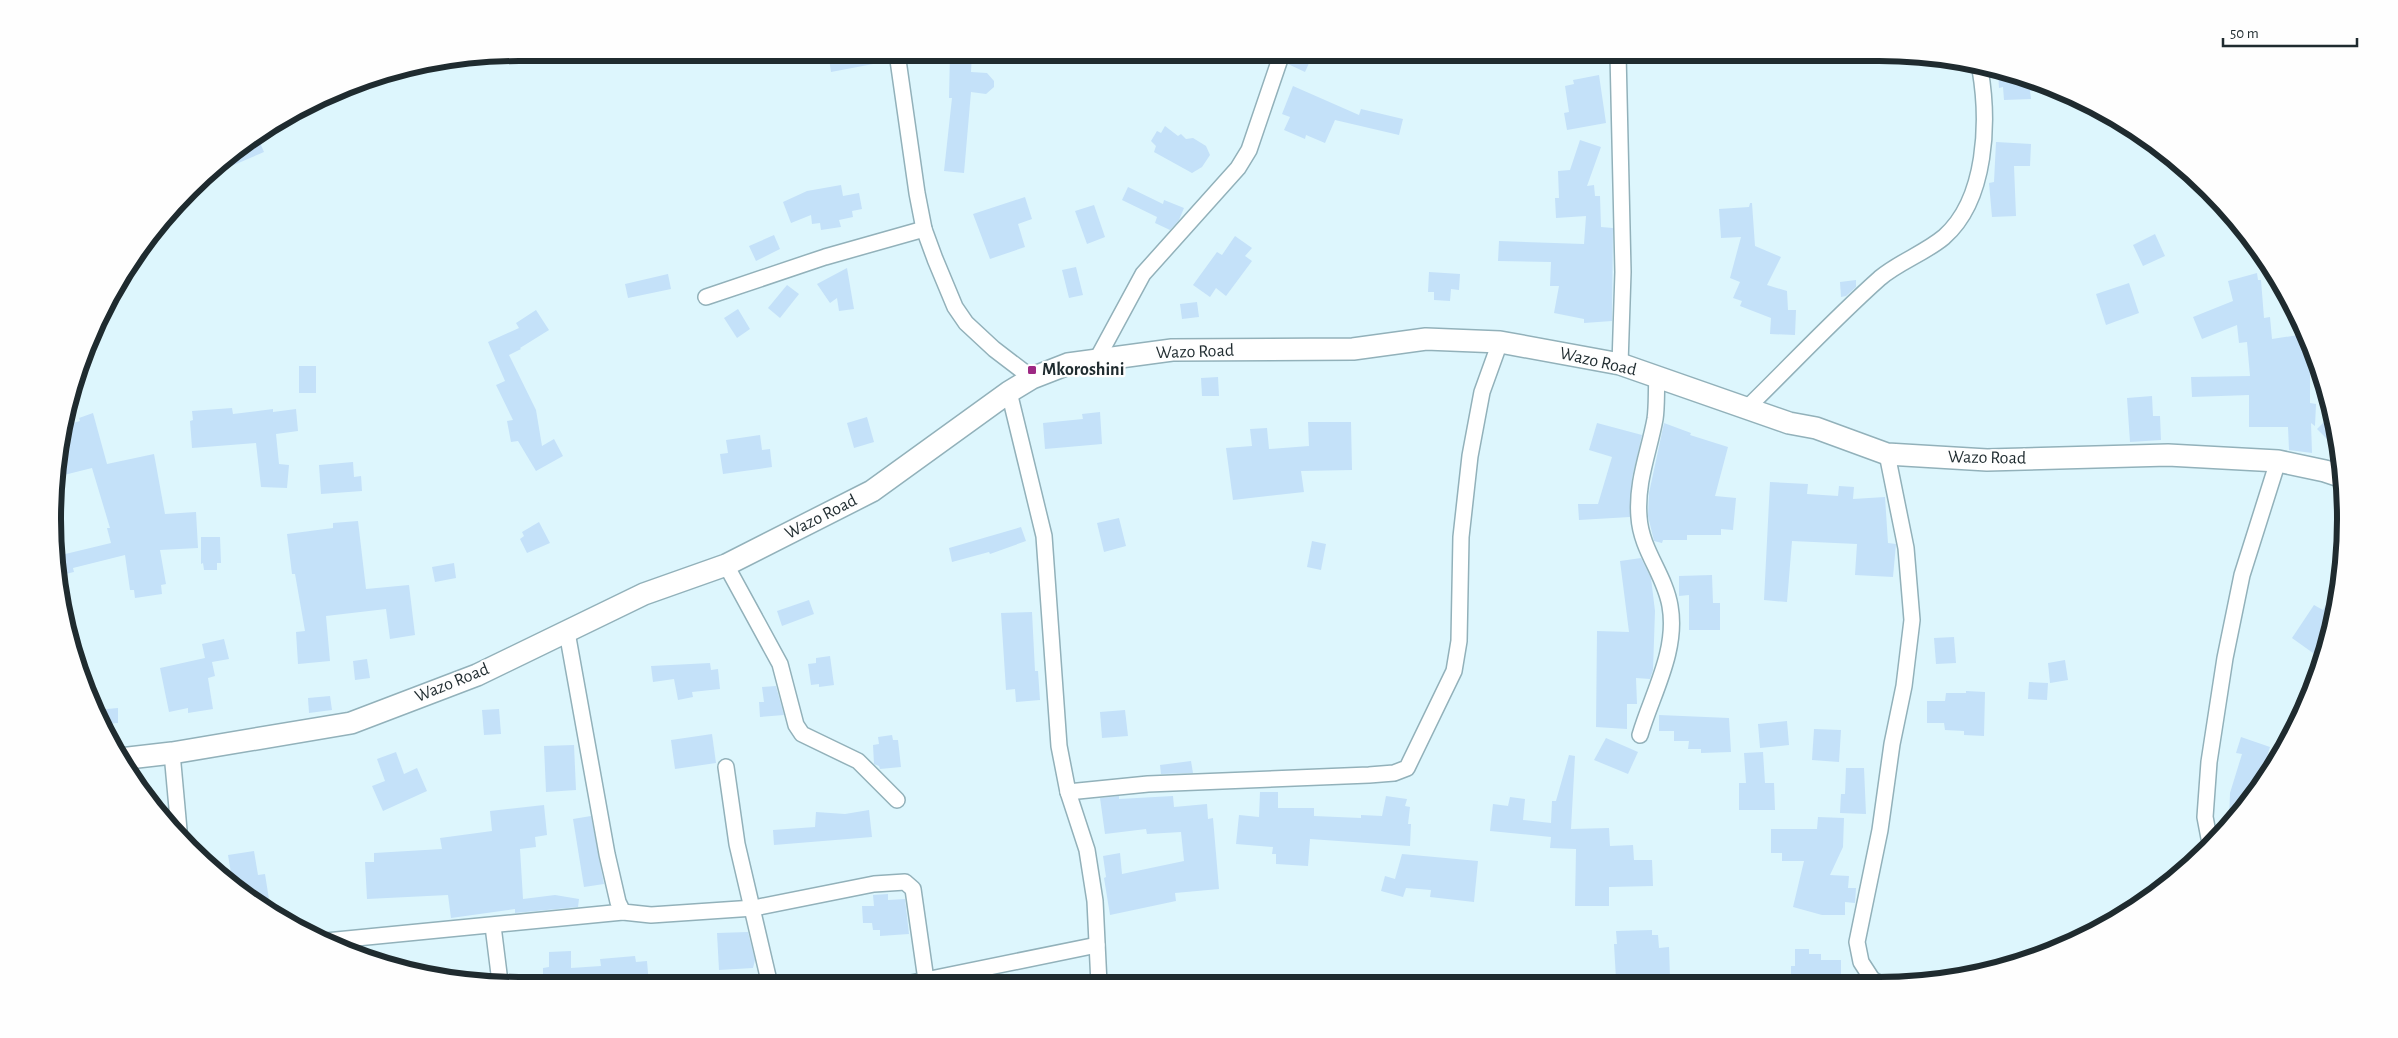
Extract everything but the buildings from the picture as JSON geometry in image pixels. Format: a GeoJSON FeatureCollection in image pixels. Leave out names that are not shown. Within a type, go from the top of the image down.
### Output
{"type":"FeatureCollection","features":[{"type":"Feature","properties":{"kind":"main road","name":"Wazo Road"},"geometry":{"type":"LineString","coordinates":[[129,757],[172,753],[351,722],[477,675],[644,594],[726,565],[872,491],[1009,392],[1032,378],[1068,364],[1097,359],[1172,350],[1353,349],[1426,339],[1500,342],[1620,364],[1789,423],[1816,428],[1887,454],[1987,460],[2168,456],[2278,461],[2334,474]]}},
{"type":"Feature","properties":{"kind":"street"},"geometry":{"type":"LineString","coordinates":[[898,61],[924,229],[955,307],[966,323],[994,349],[1032,378]]}},
{"type":"Feature","properties":{"kind":"street"},"geometry":{"type":"LineString","coordinates":[[1097,359],[1143,274],[1238,168],[1249,150],[1279,61]]}},
{"type":"Feature","properties":{"kind":"street"},"geometry":{"type":"LineString","coordinates":[[1618,61],[1623,272],[1620,364]]}},
{"type":"Feature","properties":{"kind":"street"},"geometry":{"type":"LineString","coordinates":[[1746,408],[1881,277],[1944,237],[1962,214],[1974,190],[1980,166],[1985,99],[1981,73]]}},
{"type":"Feature","properties":{"kind":"street"},"geometry":{"type":"LineString","coordinates":[[706,297],[834,254],[924,229]]}},
{"type":"Feature","properties":{"kind":"street"},"geometry":{"type":"LineString","coordinates":[[1068,792],[1148,784],[1369,775],[1394,773],[1407,768],[1454,671],[1459,641],[1461,537],[1470,456],[1482,392],[1500,342]]}},
{"type":"Feature","properties":{"kind":"street"},"geometry":{"type":"LineString","coordinates":[[1640,735],[1667,658],[1671,631],[1670,606],[1663,585],[1645,547],[1639,518],[1640,478],[1655,418],[1657,377]]}},
{"type":"Feature","properties":{"kind":"street"},"geometry":{"type":"LineString","coordinates":[[1009,392],[1044,536],[1059,746],[1068,792],[1086,850],[1096,901],[1099,977]]}},
{"type":"Feature","properties":{"kind":"street"},"geometry":{"type":"LineString","coordinates":[[1871,977],[1861,962],[1857,942],[1880,830],[1892,744],[1904,686],[1912,620],[1906,548],[1887,454]]}},
{"type":"Feature","properties":{"kind":"street"},"geometry":{"type":"LineString","coordinates":[[2209,836],[2205,817],[2209,762],[2225,658],[2242,575],[2278,461]]}},
{"type":"Feature","properties":{"kind":"street"},"geometry":{"type":"LineString","coordinates":[[726,565],[780,664],[796,725],[802,734],[858,761],[898,800]]}},
{"type":"Feature","properties":{"kind":"street"},"geometry":{"type":"LineString","coordinates":[[568,632],[607,854],[618,902],[623,912]]}},
{"type":"Feature","properties":{"kind":"street"},"geometry":{"type":"LineString","coordinates":[[172,753],[179,825]]}},
{"type":"Feature","properties":{"kind":"street"},"geometry":{"type":"LineString","coordinates":[[726,767],[737,844],[754,908],[768,977]]}},
{"type":"Feature","properties":{"kind":"street"},"geometry":{"type":"LineString","coordinates":[[339,940],[623,912],[650,915],[754,908],[874,884],[894,882],[909,884],[914,889],[926,977]]}},
{"type":"Feature","properties":{"kind":"street"},"geometry":{"type":"LineString","coordinates":[[493,926],[499,976]]}},
{"type":"Feature","properties":{"kind":"street"},"geometry":{"type":"LineString","coordinates":[[941,977],[1097,945]]}},
{"type":"Feature","properties":{"kind":"place","name":"Mkoroshini"},"geometry":{"type":"Point","coordinates":[1032,370]}}]}
